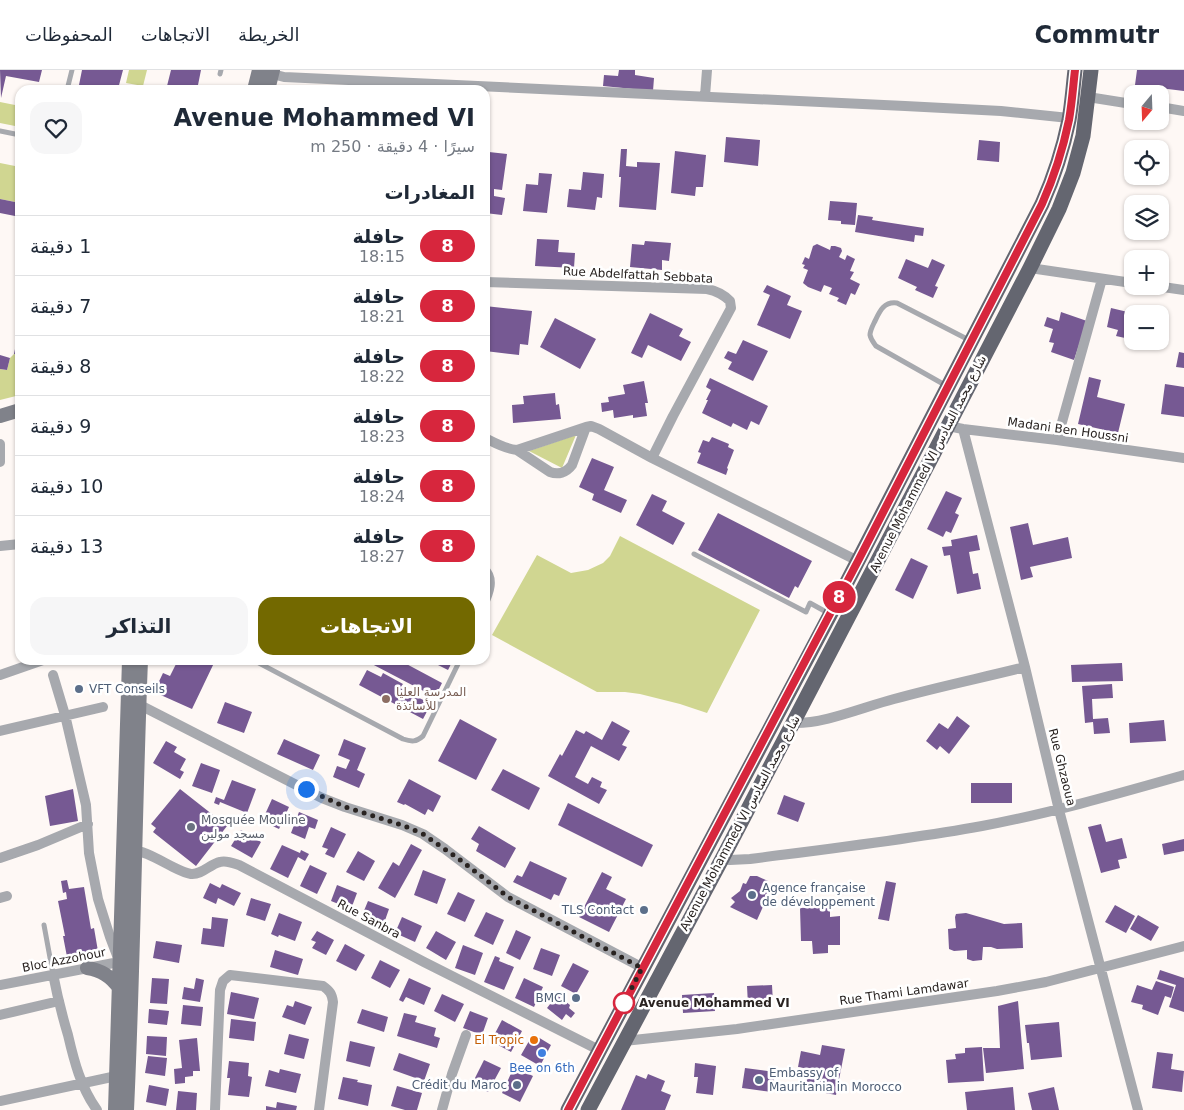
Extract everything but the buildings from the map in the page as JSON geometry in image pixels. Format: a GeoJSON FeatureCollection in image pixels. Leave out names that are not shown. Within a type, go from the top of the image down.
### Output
{"type":"FeatureCollection","features":[{"type":"Feature","properties":{"kind":"main road","name":"Avenue Mohammed VI شارع محمد السادس"},"geometry":{"type":"LineString","coordinates":[[568,1110],[858,561],[1042,204],[1061,154],[1069,118],[1075,70]]}},
{"type":"Feature","properties":{"kind":"main road","name":"Avenue Mohammed VI شارع محمد السادس"},"geometry":{"type":"LineString","coordinates":[[589,1110],[793,723],[956,428],[1059,209],[1073,173],[1083,136],[1091,70]]}},
{"type":"Feature","properties":{"kind":"main road"},"geometry":{"type":"LineString","coordinates":[[258,85],[268,71]]}},
{"type":"Feature","properties":{"kind":"main road"},"geometry":{"type":"LineString","coordinates":[[268,71],[268,85]]}},
{"type":"Feature","properties":{"kind":"main road"},"geometry":{"type":"LineString","coordinates":[[0,416],[15,412]]}},
{"type":"Feature","properties":{"kind":"main road"},"geometry":{"type":"LineString","coordinates":[[130,665],[134,701]]}},
{"type":"Feature","properties":{"kind":"main road"},"geometry":{"type":"LineString","coordinates":[[115,1110],[122,1074],[134,701],[140,665]]}},
{"type":"Feature","properties":{"kind":"main road"},"geometry":{"type":"LineString","coordinates":[[126,960],[119,988],[122,1074],[127,1110]]}},
{"type":"Feature","properties":{"kind":"main road"},"geometry":{"type":"LineString","coordinates":[[87,968],[106,974],[119,988]]}},
{"type":"Feature","properties":{"kind":"street"},"geometry":{"type":"LineString","coordinates":[[705,96],[707,70]]}},
{"type":"Feature","properties":{"kind":"street"},"geometry":{"type":"LineString","coordinates":[[268,71],[284,77],[461,85]]}},
{"type":"Feature","properties":{"kind":"street"},"geometry":{"type":"LineString","coordinates":[[490,86],[992,111],[1069,118]]}},
{"type":"Feature","properties":{"kind":"street"},"geometry":{"type":"LineString","coordinates":[[1088,97],[1124,103]]}},
{"type":"Feature","properties":{"kind":"street"},"geometry":{"type":"LineString","coordinates":[[1169,109],[1184,111]]}},
{"type":"Feature","properties":{"kind":"street"},"geometry":{"type":"LineString","coordinates":[[1030,268],[1124,282]]}},
{"type":"Feature","properties":{"kind":"street"},"geometry":{"type":"LineString","coordinates":[[1057,440],[1102,279]]}},
{"type":"Feature","properties":{"kind":"street","name":"Rue Abdelfattah Sebbata"},"geometry":{"type":"LineString","coordinates":[[490,282],[708,289],[726,296],[730,301],[731,308],[652,458]]}},
{"type":"Feature","properties":{"kind":"street"},"geometry":{"type":"LineString","coordinates":[[1169,288],[1184,290]]}},
{"type":"Feature","properties":{"kind":"street"},"geometry":{"type":"LineString","coordinates":[[517,450],[550,472],[562,473],[572,466],[586,427]]}},
{"type":"Feature","properties":{"kind":"street"},"geometry":{"type":"LineString","coordinates":[[490,440],[503,447],[517,450],[586,427],[599,428],[652,458],[858,561]]}},
{"type":"Feature","properties":{"kind":"street","name":"Madani Ben Houssni"},"geometry":{"type":"LineString","coordinates":[[956,428],[1184,458]]}},
{"type":"Feature","properties":{"kind":"street","name":"Rue Ghzaoua"},"geometry":{"type":"LineString","coordinates":[[956,428],[1025,667],[1059,810],[1138,1110]]}},
{"type":"Feature","properties":{"kind":"street"},"geometry":{"type":"LineString","coordinates":[[0,444],[0,462]]}},
{"type":"Feature","properties":{"kind":"street"},"geometry":{"type":"LineString","coordinates":[[0,546],[15,544]]}},
{"type":"Feature","properties":{"kind":"street"},"geometry":{"type":"LineString","coordinates":[[0,674],[28,665]]}},
{"type":"Feature","properties":{"kind":"street"},"geometry":{"type":"LineString","coordinates":[[793,723],[820,720],[894,699],[1025,667]]}},
{"type":"Feature","properties":{"kind":"street"},"geometry":{"type":"LineString","coordinates":[[53,675],[86,804],[90,860],[98,899],[110,937],[126,960]]}},
{"type":"Feature","properties":{"kind":"street"},"geometry":{"type":"LineString","coordinates":[[134,701],[322,798],[423,834],[508,897],[642,968]]}},
{"type":"Feature","properties":{"kind":"street"},"geometry":{"type":"LineString","coordinates":[[0,732],[103,707]]}},
{"type":"Feature","properties":{"kind":"street"},"geometry":{"type":"LineString","coordinates":[[722,859],[750,859],[982,826],[1059,810],[1184,775]]}},
{"type":"Feature","properties":{"kind":"street"},"geometry":{"type":"LineString","coordinates":[[0,858],[38,845],[88,824]]}},
{"type":"Feature","properties":{"kind":"street","name":"Rue Sanbra"},"geometry":{"type":"LineString","coordinates":[[129,849],[146,854],[192,874],[198,873],[219,862],[226,861],[239,865],[599,1050]]}},
{"type":"Feature","properties":{"kind":"street","name":"Rue Thami Lamdawar"},"geometry":{"type":"LineString","coordinates":[[624,1041],[738,1029],[997,991],[1046,982],[1184,946]]}},
{"type":"Feature","properties":{"kind":"street","name":"Bloc Azzohour"},"geometry":{"type":"LineString","coordinates":[[0,986],[126,960]]}},
{"type":"Feature","properties":{"kind":"street"},"geometry":{"type":"LineString","coordinates":[[53,974],[73,1056],[90,1099],[98,1110]]}},
{"type":"Feature","properties":{"kind":"street"},"geometry":{"type":"LineString","coordinates":[[215,1110],[220,990],[223,981],[230,975],[323,986],[329,990],[333,1002],[319,1110]]}},
{"type":"Feature","properties":{"kind":"street"},"geometry":{"type":"LineString","coordinates":[[0,1015],[59,1001]]}},
{"type":"Feature","properties":{"kind":"street"},"geometry":{"type":"LineString","coordinates":[[442,1110],[466,1035]]}},
{"type":"Feature","properties":{"kind":"street"},"geometry":{"type":"LineString","coordinates":[[0,1101],[122,1074]]}},
{"type":"Feature","properties":{"kind":"lane"},"geometry":{"type":"LineString","coordinates":[[69,85],[72,70]]}},
{"type":"Feature","properties":{"kind":"lane"},"geometry":{"type":"LineString","coordinates":[[0,131],[15,134]]}},
{"type":"Feature","properties":{"kind":"lane"},"geometry":{"type":"LineString","coordinates":[[948,386],[876,346],[870,335],[881,309],[892,302],[897,303],[971,341]]}},
{"type":"Feature","properties":{"kind":"lane"},"geometry":{"type":"LineString","coordinates":[[694,554],[806,612],[810,604],[830,614]]}},
{"type":"Feature","properties":{"kind":"lane"},"geometry":{"type":"LineString","coordinates":[[490,573],[493,578],[490,593]]}},
{"type":"Feature","properties":{"kind":"lane"},"geometry":{"type":"LineString","coordinates":[[262,665],[412,742],[417,741],[423,736],[458,665]]}},
{"type":"Feature","properties":{"kind":"lane"},"geometry":{"type":"LineString","coordinates":[[44,924],[53,974]]}},
{"type":"Feature","properties":{"kind":"green space"},"geometry":{"type":"Polygon","coordinates":[[[129,70],[147,70],[143,85],[126,83],[129,70]]]}},
{"type":"Feature","properties":{"kind":"green space"},"geometry":{"type":"Polygon","coordinates":[[[0,102],[15,105],[15,126],[0,123],[0,102]]]}},
{"type":"Feature","properties":{"kind":"green space"},"geometry":{"type":"Polygon","coordinates":[[[0,163],[15,166],[15,202],[0,199],[0,163]]]}},
{"type":"Feature","properties":{"kind":"green space"},"geometry":{"type":"Polygon","coordinates":[[[15,354],[15,396],[0,400],[0,369],[7,370],[10,358],[15,354]]]}},
{"type":"Feature","properties":{"kind":"green space"},"geometry":{"type":"Polygon","coordinates":[[[576,435],[562,468],[529,451],[576,435]]]}},
{"type":"Feature","properties":{"kind":"green space"},"geometry":{"type":"Polygon","coordinates":[[[620,536],[760,610],[707,713],[640,694],[597,692],[492,635],[537,555],[571,573],[588,570],[603,563],[610,556],[620,536]]]}},
{"type":"Feature","properties":{"kind":"bus line","name":"8"},"geometry":{"type":"LineString","coordinates":[[568,1110],[858,561],[1042,204],[1061,154],[1069,118],[1075,70]]}},
{"type":"Feature","properties":{"kind":"place","name":"VFT Conseils"},"geometry":{"type":"Point","coordinates":[79,689]}},
{"type":"Feature","properties":{"kind":"place","name":"المدرسة العليا للأساتذة"},"geometry":{"type":"Point","coordinates":[386,699]}},
{"type":"Feature","properties":{"kind":"place","name":"Mosquée Mouline مسجد مولين"},"geometry":{"type":"Point","coordinates":[191,827]}},
{"type":"Feature","properties":{"kind":"place","name":"Agence française de développement"},"geometry":{"type":"Point","coordinates":[752,895]}},
{"type":"Feature","properties":{"kind":"place","name":"TLS Contact"},"geometry":{"type":"Point","coordinates":[644,910]}},
{"type":"Feature","properties":{"kind":"place","name":"BMCI"},"geometry":{"type":"Point","coordinates":[576,998]}},
{"type":"Feature","properties":{"kind":"place","name":"Avenue Mohammed VI"},"geometry":{"type":"Point","coordinates":[624,1003]}},
{"type":"Feature","properties":{"kind":"place","name":"El Tropic"},"geometry":{"type":"Point","coordinates":[534,1040]}},
{"type":"Feature","properties":{"kind":"place","name":"Bee on 6th"},"geometry":{"type":"Point","coordinates":[542,1053]}},
{"type":"Feature","properties":{"kind":"place","name":"Embassy of Mauritania in Morocco"},"geometry":{"type":"Point","coordinates":[759,1080]}},
{"type":"Feature","properties":{"kind":"place","name":"Crédit du Maroc"},"geometry":{"type":"Point","coordinates":[517,1085]}},
{"type":"Feature","properties":{"kind":"route"},"geometry":{"type":"LineString","coordinates":[[306,789],[345,807],[402,825],[423,834],[508,897],[642,968],[624,1003]]}}]}
